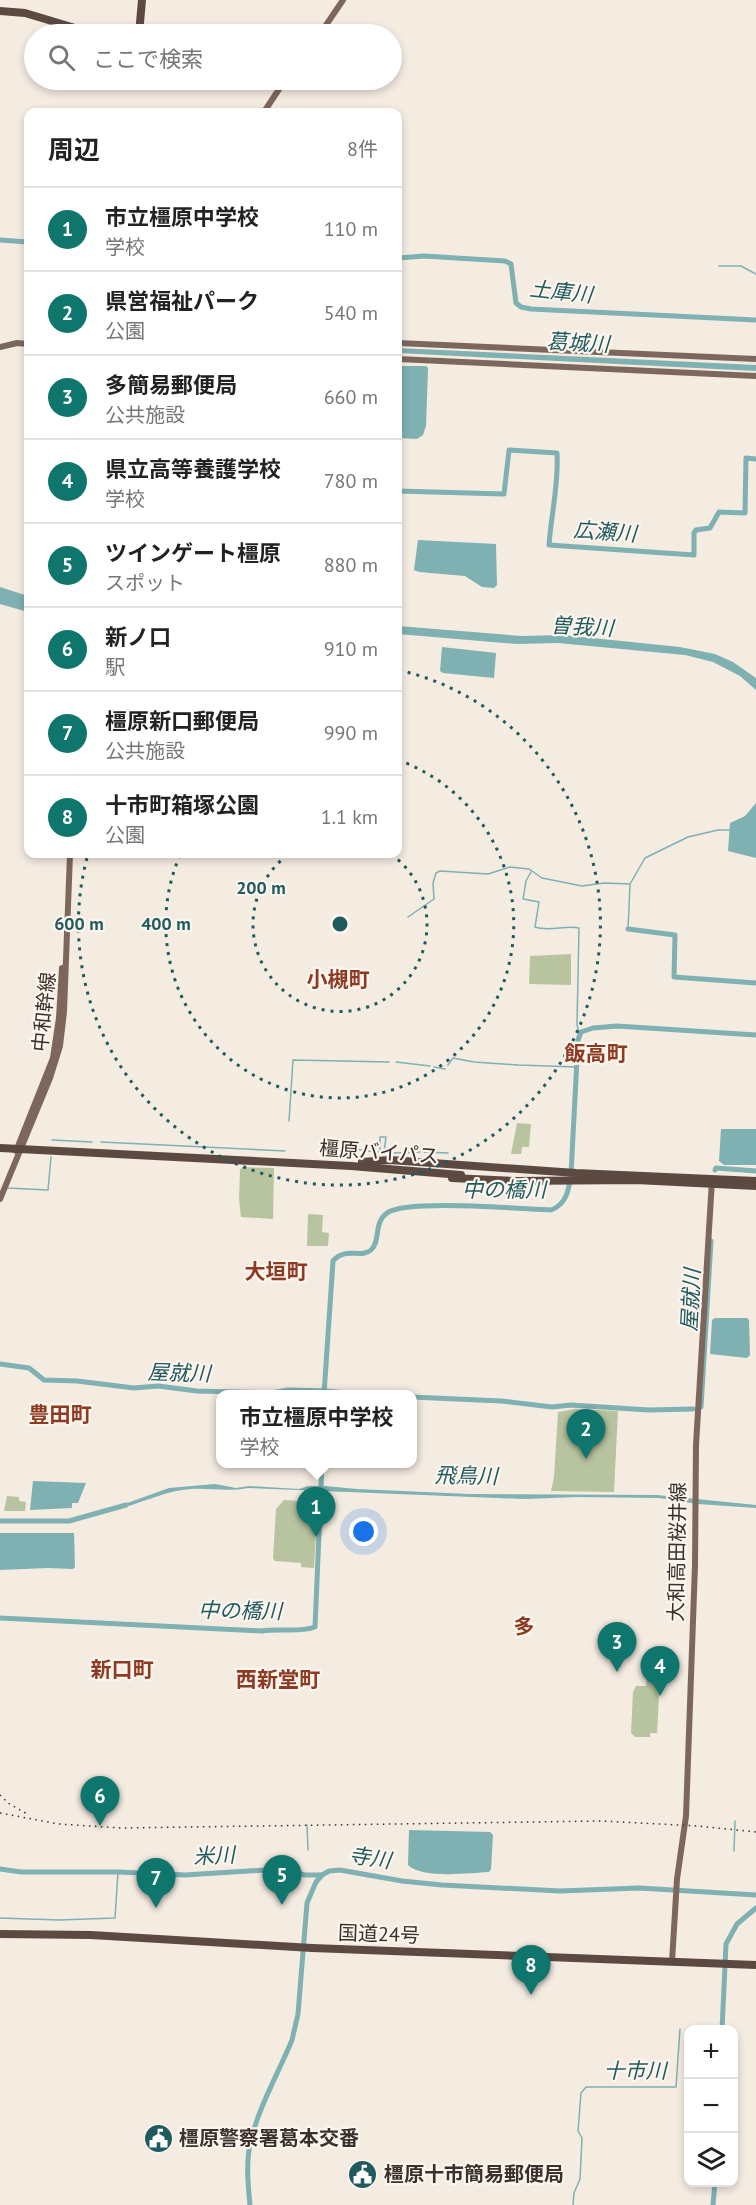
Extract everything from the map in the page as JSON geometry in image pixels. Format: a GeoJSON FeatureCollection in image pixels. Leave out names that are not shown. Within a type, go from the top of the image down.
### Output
{"type":"FeatureCollection","features":[{"type":"Feature","properties":{"kind":"highway"},"geometry":{"type":"LineString","coordinates":[[141,24],[142,0]]}},
{"type":"Feature","properties":{"kind":"highway"},"geometry":{"type":"LineString","coordinates":[[0,11],[25,13],[62,24]]}},
{"type":"Feature","properties":{"kind":"highway","name":"橿原バイパス"},"geometry":{"type":"LineString","coordinates":[[0,1146],[285,1162],[505,1178],[572,1175],[756,1184]]}},
{"type":"Feature","properties":{"kind":"highway","name":"橿原バイパス"},"geometry":{"type":"LineString","coordinates":[[19,1147],[361,1162],[390,1160],[656,1184],[697,1186],[712,1182]]}},
{"type":"Feature","properties":{"kind":"highway"},"geometry":{"type":"LineString","coordinates":[[390,1160],[451,1161],[636,1178],[756,1184]]}},
{"type":"Feature","properties":{"kind":"highway"},"geometry":{"type":"LineString","coordinates":[[383,1169],[452,1178],[513,1181],[636,1178]]}},
{"type":"Feature","properties":{"kind":"highway","name":"国道24号"},"geometry":{"type":"LineString","coordinates":[[0,1934],[91,1935],[310,1948],[756,1965]]}},
{"type":"Feature","properties":{"kind":"main road"},"geometry":{"type":"LineString","coordinates":[[325,24],[341,0]]}},
{"type":"Feature","properties":{"kind":"main road"},"geometry":{"type":"LineString","coordinates":[[267,108],[280,90]]}},
{"type":"Feature","properties":{"kind":"main road"},"geometry":{"type":"LineString","coordinates":[[270,108],[282,90]]}},
{"type":"Feature","properties":{"kind":"main road"},"geometry":{"type":"LineString","coordinates":[[402,343],[756,359]]}},
{"type":"Feature","properties":{"kind":"main road"},"geometry":{"type":"LineString","coordinates":[[0,347],[24,344]]}},
{"type":"Feature","properties":{"kind":"main road"},"geometry":{"type":"LineString","coordinates":[[402,359],[756,376]]}},
{"type":"Feature","properties":{"kind":"main road","name":"中和幹線"},"geometry":{"type":"LineString","coordinates":[[0,1188],[50,1078],[60,1046],[64,1012],[68,858]]}},
{"type":"Feature","properties":{"kind":"main road","name":"中和幹線"},"geometry":{"type":"LineString","coordinates":[[0,1199],[19,1147]]}},
{"type":"Feature","properties":{"kind":"main road","name":"大和高田桜井線"},"geometry":{"type":"LineString","coordinates":[[672,1962],[675,1899],[686,1816],[698,1402],[712,1182]]}},
{"type":"Feature","properties":{"kind":"green space"},"geometry":{"type":"Polygon","coordinates":[[[571,954],[571,985],[529,984],[530,956],[571,954]]]}},
{"type":"Feature","properties":{"kind":"green space"},"geometry":{"type":"Polygon","coordinates":[[[517,1123],[531,1124],[529,1147],[522,1147],[521,1154],[511,1154],[517,1123]]]}},
{"type":"Feature","properties":{"kind":"green space"},"geometry":{"type":"Polygon","coordinates":[[[242,1167],[274,1168],[273,1219],[241,1217],[239,1199],[242,1167]]]}},
{"type":"Feature","properties":{"kind":"green space"},"geometry":{"type":"Polygon","coordinates":[[[308,1214],[323,1215],[322,1232],[329,1233],[328,1246],[307,1246],[308,1214]]]}},
{"type":"Feature","properties":{"kind":"green space"},"geometry":{"type":"Polygon","coordinates":[[[575,1409],[618,1411],[614,1492],[551,1491],[558,1412],[575,1409]]]}},
{"type":"Feature","properties":{"kind":"green space"},"geometry":{"type":"Polygon","coordinates":[[[7,1496],[19,1497],[19,1501],[26,1502],[25,1511],[4,1511],[7,1496]]]}},
{"type":"Feature","properties":{"kind":"green space"},"geometry":{"type":"Polygon","coordinates":[[[284,1500],[299,1501],[298,1516],[317,1517],[314,1568],[301,1567],[301,1563],[275,1561],[273,1558],[276,1509],[284,1500]]]}},
{"type":"Feature","properties":{"kind":"green space"},"geometry":{"type":"Polygon","coordinates":[[[647,1672],[655,1672],[654,1686],[658,1687],[656,1689],[659,1695],[657,1733],[650,1733],[650,1737],[635,1737],[631,1733],[633,1692],[636,1686],[646,1686],[647,1672]]]}},
{"type":"Feature","properties":{"kind":"water"},"geometry":{"type":"Polygon","coordinates":[[[402,348],[756,365],[756,371],[402,353],[402,348]]]}},
{"type":"Feature","properties":{"kind":"water"},"geometry":{"type":"Polygon","coordinates":[[[402,366],[426,366],[428,368],[426,426],[423,435],[417,439],[402,438],[402,366]]]}},
{"type":"Feature","properties":{"kind":"water"},"geometry":{"type":"Polygon","coordinates":[[[418,540],[496,544],[497,585],[494,588],[482,587],[465,576],[414,570],[418,540]]]}},
{"type":"Feature","properties":{"kind":"water"},"geometry":{"type":"Polygon","coordinates":[[[0,587],[24,595],[24,611],[0,604],[0,587]]]}},
{"type":"Feature","properties":{"kind":"water"},"geometry":{"type":"Polygon","coordinates":[[[402,626],[521,636],[563,635],[680,647],[715,654],[733,662],[756,678],[756,690],[740,676],[713,662],[685,655],[558,643],[517,644],[402,634],[402,626]]]}},
{"type":"Feature","properties":{"kind":"water"},"geometry":{"type":"Polygon","coordinates":[[[442,647],[496,653],[494,678],[443,673],[440,671],[442,647]]]}},
{"type":"Feature","properties":{"kind":"water"},"geometry":{"type":"Polygon","coordinates":[[[756,803],[756,858],[728,851],[730,823],[745,816],[756,803]]]}},
{"type":"Feature","properties":{"kind":"water"},"geometry":{"type":"Polygon","coordinates":[[[721,1129],[756,1129],[756,1165],[724,1165],[719,1161],[721,1129]]]}},
{"type":"Feature","properties":{"kind":"water"},"geometry":{"type":"Polygon","coordinates":[[[715,1318],[747,1318],[749,1320],[750,1355],[747,1358],[710,1354],[712,1320],[715,1318]]]}},
{"type":"Feature","properties":{"kind":"water"},"geometry":{"type":"Polygon","coordinates":[[[33,1481],[86,1483],[78,1503],[72,1503],[72,1508],[30,1510],[33,1481]]]}},
{"type":"Feature","properties":{"kind":"water"},"geometry":{"type":"Polygon","coordinates":[[[215,1484],[236,1488],[249,1486],[299,1489],[308,1486],[325,1486],[469,1494],[657,1495],[756,1505],[756,1508],[698,1504],[659,1498],[525,1499],[248,1488],[182,1490],[122,1508],[119,1506],[169,1488],[215,1484]]]}},
{"type":"Feature","properties":{"kind":"water"},"geometry":{"type":"Polygon","coordinates":[[[0,1533],[74,1533],[75,1567],[73,1569],[0,1570],[0,1533]]]}},
{"type":"Feature","properties":{"kind":"water"},"geometry":{"type":"Polygon","coordinates":[[[409,1830],[490,1832],[493,1835],[491,1869],[489,1872],[435,1874],[415,1869],[408,1865],[409,1830]]]}},
{"type":"Feature","properties":{"kind":"waterway","name":"土庫川"},"geometry":{"type":"LineString","coordinates":[[0,240],[24,242]]}},
{"type":"Feature","properties":{"kind":"waterway","name":"土庫川"},"geometry":{"type":"LineString","coordinates":[[402,258],[424,256],[505,261],[511,264],[516,303],[521,307],[531,309],[756,320]]}},
{"type":"Feature","properties":{"kind":"waterway"},"geometry":{"type":"LineString","coordinates":[[719,266],[741,266],[756,274]]}},
{"type":"Feature","properties":{"kind":"waterway","name":"広瀬川"},"geometry":{"type":"LineString","coordinates":[[402,491],[504,494],[509,450],[557,453],[556,488],[549,545],[694,555],[696,530],[710,528],[719,512],[745,513],[746,458],[756,459]]}},
{"type":"Feature","properties":{"kind":"waterway"},"geometry":{"type":"LineString","coordinates":[[628,929],[630,884],[645,858],[688,837],[718,830],[731,830]]}},
{"type":"Feature","properties":{"kind":"waterway"},"geometry":{"type":"LineString","coordinates":[[408,917],[434,899],[433,883],[436,873],[440,871],[488,874],[510,867],[529,869],[542,878],[582,886],[604,883],[630,884]]}},
{"type":"Feature","properties":{"kind":"waterway"},"geometry":{"type":"LineString","coordinates":[[531,872],[526,881],[523,899],[539,902],[535,927],[579,928],[577,1024],[579,1034]]}},
{"type":"Feature","properties":{"kind":"waterway"},"geometry":{"type":"LineString","coordinates":[[628,929],[675,935],[674,977],[756,983]]}},
{"type":"Feature","properties":{"kind":"waterway","name":"中の橋川"},"geometry":{"type":"LineString","coordinates":[[324,1390],[333,1261],[343,1254],[363,1253],[371,1250],[376,1242],[380,1222],[387,1213],[416,1206],[551,1210],[564,1200],[571,1174],[578,1040],[581,1032],[593,1028],[617,1026],[756,1035]]}},
{"type":"Feature","properties":{"kind":"waterway"},"geometry":{"type":"LineString","coordinates":[[448,1065],[453,1058],[474,1062],[577,1067]]}},
{"type":"Feature","properties":{"kind":"waterway"},"geometry":{"type":"LineString","coordinates":[[289,1121],[293,1060],[389,1062]]}},
{"type":"Feature","properties":{"kind":"waterway"},"geometry":{"type":"LineString","coordinates":[[396,1062],[430,1066]]}},
{"type":"Feature","properties":{"kind":"waterway"},"geometry":{"type":"LineString","coordinates":[[434,1067],[445,1069]]}},
{"type":"Feature","properties":{"kind":"waterway"},"geometry":{"type":"LineString","coordinates":[[367,1151],[380,1152],[380,1137],[386,1137],[384,1152],[391,1153]]}},
{"type":"Feature","properties":{"kind":"waterway"},"geometry":{"type":"LineString","coordinates":[[52,1140],[92,1142]]}},
{"type":"Feature","properties":{"kind":"waterway"},"geometry":{"type":"LineString","coordinates":[[101,1142],[285,1151]]}},
{"type":"Feature","properties":{"kind":"waterway"},"geometry":{"type":"LineString","coordinates":[[339,1149],[362,1150]]}},
{"type":"Feature","properties":{"kind":"waterway"},"geometry":{"type":"LineString","coordinates":[[394,1153],[420,1152]]}},
{"type":"Feature","properties":{"kind":"waterway"},"geometry":{"type":"LineString","coordinates":[[424,1152],[448,1153]]}},
{"type":"Feature","properties":{"kind":"waterway"},"geometry":{"type":"LineString","coordinates":[[8,1188],[48,1190],[51,1157]]}},
{"type":"Feature","properties":{"kind":"waterway","name":"屋就川"},"geometry":{"type":"LineString","coordinates":[[715,1170],[716,1168],[756,1171]]}},
{"type":"Feature","properties":{"kind":"waterway","name":"屋就川"},"geometry":{"type":"LineString","coordinates":[[701,1407],[711,1241]]}},
{"type":"Feature","properties":{"kind":"waterway","name":"屋就川"},"geometry":{"type":"LineString","coordinates":[[0,1364],[29,1368],[44,1380],[77,1381],[134,1388],[158,1386],[216,1392]]}},
{"type":"Feature","properties":{"kind":"waterway","name":"屋就川"},"geometry":{"type":"LineString","coordinates":[[417,1397],[501,1401],[552,1407],[571,1405],[649,1410],[693,1409]]}},
{"type":"Feature","properties":{"kind":"waterway","name":"中の橋川"},"geometry":{"type":"LineString","coordinates":[[0,1618],[262,1631],[302,1630],[315,1627],[322,1468]]}},
{"type":"Feature","properties":{"kind":"waterway","name":"飛鳥川"},"geometry":{"type":"LineString","coordinates":[[0,1521],[69,1521],[126,1505]]}},
{"type":"Feature","properties":{"kind":"waterway"},"geometry":{"type":"LineString","coordinates":[[734,1851],[735,1821]]}},
{"type":"Feature","properties":{"kind":"waterway"},"geometry":{"type":"LineString","coordinates":[[307,1825],[308,1850]]}},
{"type":"Feature","properties":{"kind":"waterway","name":"米川"},"geometry":{"type":"LineString","coordinates":[[0,1869],[21,1872],[185,1875],[280,1869],[305,1875],[322,1875]]}},
{"type":"Feature","properties":{"kind":"waterway","name":"寺川"},"geometry":{"type":"LineString","coordinates":[[250,2205],[248,2182],[250,2144],[263,2104],[292,2040],[298,2014],[307,1903],[316,1882],[322,1875],[329,1871],[340,1870],[402,1881],[442,1885],[560,1891],[639,1888],[756,1895]]}},
{"type":"Feature","properties":{"kind":"waterway"},"geometry":{"type":"LineString","coordinates":[[0,1918],[59,1920],[115,1918],[118,1872]]}},
{"type":"Feature","properties":{"kind":"waterway"},"geometry":{"type":"LineString","coordinates":[[722,2025],[726,1944],[737,1924],[756,1908]]}},
{"type":"Feature","properties":{"kind":"waterway","name":"十市川"},"geometry":{"type":"LineString","coordinates":[[573,2205],[574,2193],[580,2179],[582,2138],[578,2131],[581,2093],[586,2087],[676,2087],[680,2029]]}},
{"type":"Feature","properties":{"kind":"waterway"},"geometry":{"type":"LineString","coordinates":[[713,2205],[715,2187]]}},
{"type":"Feature","properties":{"kind":"railway"},"geometry":{"type":"LineString","coordinates":[[0,1795],[8,1803],[29,1815]]}},
{"type":"Feature","properties":{"kind":"railway"},"geometry":{"type":"LineString","coordinates":[[0,1813],[59,1824],[121,1828],[601,1821],[698,1826],[756,1832]]}},
{"type":"Feature","properties":{"kind":"place","name":"県営福祉パーク"},"geometry":{"type":"Point","coordinates":[586,1459]}},
{"type":"Feature","properties":{"kind":"place","name":"市立橿原中学校"},"geometry":{"type":"Point","coordinates":[316,1537]}},
{"type":"Feature","properties":{"kind":"place","name":"多簡易郵便局"},"geometry":{"type":"Point","coordinates":[617,1672]}},
{"type":"Feature","properties":{"kind":"place","name":"県立高等養護学校"},"geometry":{"type":"Point","coordinates":[660,1696]}},
{"type":"Feature","properties":{"kind":"place","name":"新ノ口"},"geometry":{"type":"Point","coordinates":[100,1826]}},
{"type":"Feature","properties":{"kind":"place","name":"ツインゲート橿原"},"geometry":{"type":"Point","coordinates":[282,1905]}},
{"type":"Feature","properties":{"kind":"place","name":"橿原新口郵便局"},"geometry":{"type":"Point","coordinates":[156,1908]}},
{"type":"Feature","properties":{"kind":"place","name":"十市町箱塚公園"},"geometry":{"type":"Point","coordinates":[531,1995]}},
{"type":"Feature","properties":{"kind":"place","name":"橿原警察署葛本交番"},"geometry":{"type":"Point","coordinates":[158,2138]}},
{"type":"Feature","properties":{"kind":"place","name":"橿原十市簡易郵便局"},"geometry":{"type":"Point","coordinates":[363,2174]}},
{"type":"Feature","properties":{"kind":"district","name":"小槻町"},"geometry":{"type":"Point","coordinates":[338,980]}},
{"type":"Feature","properties":{"kind":"district","name":"飯高町"},"geometry":{"type":"Point","coordinates":[596,1054]}},
{"type":"Feature","properties":{"kind":"district","name":"大垣町"},"geometry":{"type":"Point","coordinates":[276,1272]}},
{"type":"Feature","properties":{"kind":"district","name":"豊田町"},"geometry":{"type":"Point","coordinates":[60,1415]}},
{"type":"Feature","properties":{"kind":"district","name":"多"},"geometry":{"type":"Point","coordinates":[524,1627]}},
{"type":"Feature","properties":{"kind":"district","name":"新口町"},"geometry":{"type":"Point","coordinates":[122,1670]}},
{"type":"Feature","properties":{"kind":"district","name":"西新堂町"},"geometry":{"type":"Point","coordinates":[278,1680]}},
{"type":"Feature","properties":{"kind":"water label","name":"葛城川"},"geometry":{"type":"Point","coordinates":[578,343]}},
{"type":"Feature","properties":{"kind":"water label","name":"曽我川"},"geometry":{"type":"Point","coordinates":[582,627]}}]}
